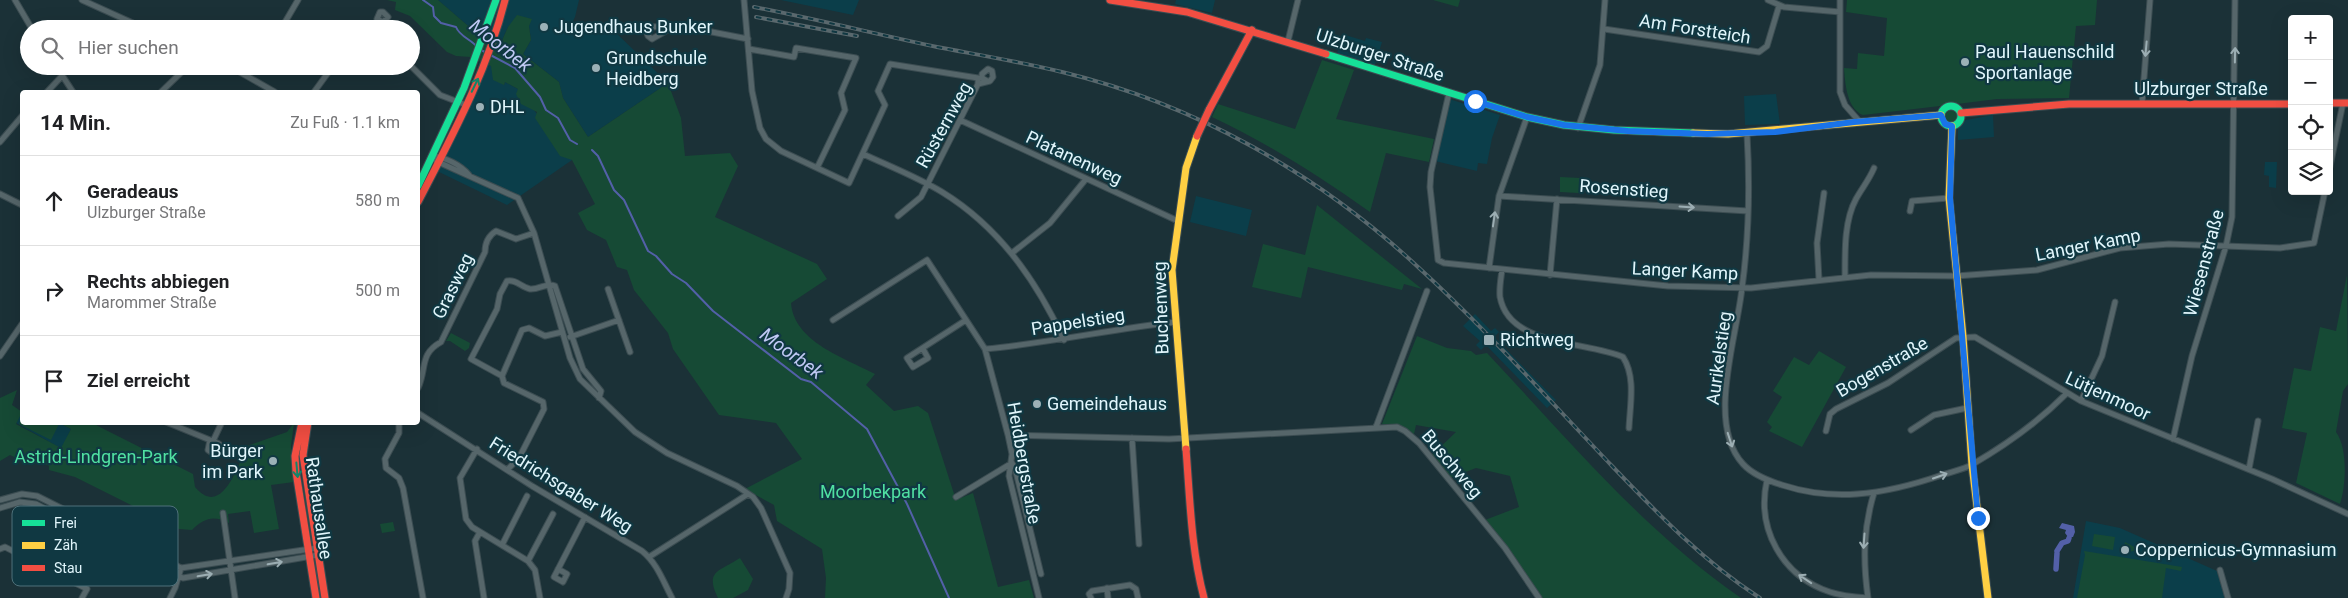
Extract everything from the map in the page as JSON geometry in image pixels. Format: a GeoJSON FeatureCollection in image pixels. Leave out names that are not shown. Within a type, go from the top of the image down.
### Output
{"type":"FeatureCollection","features":[{"type":"Feature","properties":{"kind":"main road"},"geometry":{"type":"LineString","coordinates":[[462,103],[496,0]]}},
{"type":"Feature","properties":{"kind":"main road"},"geometry":{"type":"LineString","coordinates":[[420,197],[462,103],[484,65],[496,38],[505,0]]}},
{"type":"Feature","properties":{"kind":"main road","name":"Ulzburger Straße"},"geometry":{"type":"LineString","coordinates":[[1110,0],[1187,12],[1252,30],[1527,117],[1578,128],[1747,134],[1859,121],[1941,115],[1944,108],[1952,106],[1962,113],[2069,104],[2288,104]]}},
{"type":"Feature","properties":{"kind":"main road","name":"Buchenweg"},"geometry":{"type":"LineString","coordinates":[[1204,598],[1194,552],[1172,270],[1186,168],[1197,136],[1209,110],[1252,30]]}},
{"type":"Feature","properties":{"kind":"main road"},"geometry":{"type":"LineString","coordinates":[[2333,103],[2346,103]]}},
{"type":"Feature","properties":{"kind":"main road"},"geometry":{"type":"LineString","coordinates":[[1941,115],[1945,124],[1952,126],[1960,122],[1962,113]]}},
{"type":"Feature","properties":{"kind":"main road"},"geometry":{"type":"LineString","coordinates":[[1952,126],[1950,198],[1963,336],[1972,465],[1988,598]]}},
{"type":"Feature","properties":{"kind":"main road"},"geometry":{"type":"LineString","coordinates":[[420,183],[437,158]]}},
{"type":"Feature","properties":{"kind":"main road","name":"Rathausallee"},"geometry":{"type":"LineString","coordinates":[[301,425],[295,456],[316,598]]}},
{"type":"Feature","properties":{"kind":"main road","name":"Rathausallee"},"geometry":{"type":"LineString","coordinates":[[307,425],[303,455],[325,598]]}},
{"type":"Feature","properties":{"kind":"street"},"geometry":{"type":"LineString","coordinates":[[15,0],[27,20]]}},
{"type":"Feature","properties":{"kind":"street"},"geometry":{"type":"LineString","coordinates":[[82,0],[126,20]]}},
{"type":"Feature","properties":{"kind":"street"},"geometry":{"type":"LineString","coordinates":[[286,20],[298,0]]}},
{"type":"Feature","properties":{"kind":"street"},"geometry":{"type":"LineString","coordinates":[[744,0],[752,91],[760,128],[775,147],[849,183],[886,105],[878,91],[890,64],[978,78],[978,84]]}},
{"type":"Feature","properties":{"kind":"street"},"geometry":{"type":"LineString","coordinates":[[1288,42],[1298,0]]}},
{"type":"Feature","properties":{"kind":"street"},"geometry":{"type":"LineString","coordinates":[[1578,128],[1600,65],[1606,0]]}},
{"type":"Feature","properties":{"kind":"street"},"geometry":{"type":"LineString","coordinates":[[1768,0],[1779,6],[1840,12]]}},
{"type":"Feature","properties":{"kind":"street"},"geometry":{"type":"LineString","coordinates":[[1840,0],[1841,94],[1846,106],[1859,121]]}},
{"type":"Feature","properties":{"kind":"street"},"geometry":{"type":"LineString","coordinates":[[2142,104],[2150,0]]}},
{"type":"Feature","properties":{"kind":"street","name":"Wiesenstraße"},"geometry":{"type":"LineString","coordinates":[[2173,439],[2192,356],[2226,246],[2232,216],[2236,0]]}},
{"type":"Feature","properties":{"kind":"street","name":"Am Forstteich"},"geometry":{"type":"LineString","coordinates":[[1604,29],[1758,52],[1767,46],[1779,6]]}},
{"type":"Feature","properties":{"kind":"street"},"geometry":{"type":"LineString","coordinates":[[673,27],[652,39],[646,31],[648,27],[653,26],[681,26],[748,39]]}},
{"type":"Feature","properties":{"kind":"street"},"geometry":{"type":"LineString","coordinates":[[749,49],[794,57],[796,48],[856,58],[842,93],[845,110],[817,168]]}},
{"type":"Feature","properties":{"kind":"street","name":"Rüsternweg"},"geometry":{"type":"LineString","coordinates":[[898,216],[921,197],[978,84],[987,81],[993,77],[992,71],[986,69],[982,74],[982,78],[987,81]]}},
{"type":"Feature","properties":{"kind":"street"},"geometry":{"type":"LineString","coordinates":[[978,84],[982,74]]}},
{"type":"Feature","properties":{"kind":"street"},"geometry":{"type":"LineString","coordinates":[[163,90],[179,75]]}},
{"type":"Feature","properties":{"kind":"street"},"geometry":{"type":"LineString","coordinates":[[315,90],[326,75]]}},
{"type":"Feature","properties":{"kind":"street"},"geometry":{"type":"LineString","coordinates":[[420,75],[440,95],[462,103]]}},
{"type":"Feature","properties":{"kind":"street"},"geometry":{"type":"LineString","coordinates":[[49,90],[62,76],[72,90]]}},
{"type":"Feature","properties":{"kind":"street"},"geometry":{"type":"LineString","coordinates":[[247,76],[272,90]]}},
{"type":"Feature","properties":{"kind":"street","name":"Langer Kamp"},"geometry":{"type":"LineString","coordinates":[[1449,93],[1430,187],[1438,260],[1444,263],[1502,270],[1668,286],[1742,288],[1779,286],[1844,277],[1880,275],[1956,276],[2037,270],[2120,248],[2169,244],[2280,248],[2314,243],[2324,195]]}},
{"type":"Feature","properties":{"kind":"street"},"geometry":{"type":"LineString","coordinates":[[2333,155],[2346,103]]}},
{"type":"Feature","properties":{"kind":"street"},"geometry":{"type":"LineString","coordinates":[[1489,268],[1499,196],[1527,117]]}},
{"type":"Feature","properties":{"kind":"street"},"geometry":{"type":"LineString","coordinates":[[0,142],[20,118]]}},
{"type":"Feature","properties":{"kind":"street","name":"Platanenweg"},"geometry":{"type":"LineString","coordinates":[[960,120],[1178,221]]}},
{"type":"Feature","properties":{"kind":"street","name":"Aurikelstieg"},"geometry":{"type":"LineString","coordinates":[[1747,134],[1748,211],[1742,288],[1726,389],[1725,416],[1729,438],[1743,465],[1767,480],[1807,492],[1830,495],[1874,493],[1913,484],[1972,465],[2051,409],[2066,394]]}},
{"type":"Feature","properties":{"kind":"street","name":"Rüsternweg"},"geometry":{"type":"LineString","coordinates":[[863,154],[928,184]]}},
{"type":"Feature","properties":{"kind":"street"},"geometry":{"type":"LineString","coordinates":[[437,158],[462,174],[469,175],[518,198],[534,233],[564,339],[573,366],[580,379],[635,432],[667,453],[737,486],[755,499],[765,516],[790,572],[789,589],[786,598]]}},
{"type":"Feature","properties":{"kind":"street"},"geometry":{"type":"LineString","coordinates":[[1844,277],[1845,247],[1850,217],[1855,200],[1867,183],[1874,168]]}},
{"type":"Feature","properties":{"kind":"street"},"geometry":{"type":"LineString","coordinates":[[1012,253],[1050,222],[1086,179]]}},
{"type":"Feature","properties":{"kind":"street"},"geometry":{"type":"LineString","coordinates":[[928,184],[974,214],[1012,253],[1040,291],[1064,340]]}},
{"type":"Feature","properties":{"kind":"street"},"geometry":{"type":"LineString","coordinates":[[1819,280],[1817,243],[1824,193]]}},
{"type":"Feature","properties":{"kind":"street"},"geometry":{"type":"LineString","coordinates":[[0,194],[20,204]]}},
{"type":"Feature","properties":{"kind":"street","name":"Rosenstieg"},"geometry":{"type":"LineString","coordinates":[[1499,196],[1748,211]]}},
{"type":"Feature","properties":{"kind":"street"},"geometry":{"type":"LineString","coordinates":[[1910,211],[1910,203],[1915,200],[1950,198]]}},
{"type":"Feature","properties":{"kind":"street"},"geometry":{"type":"LineString","coordinates":[[1550,275],[1557,199]]}},
{"type":"Feature","properties":{"kind":"street","name":"Grasweg"},"geometry":{"type":"LineString","coordinates":[[420,384],[424,375],[422,366],[430,348],[440,342],[485,252],[485,245],[491,234],[496,231],[516,239],[534,233]]}},
{"type":"Feature","properties":{"kind":"street","name":"Heidbergstraße"},"geometry":{"type":"LineString","coordinates":[[833,320],[927,260],[985,349],[1008,436],[1012,463],[1010,481],[1040,598]]}},
{"type":"Feature","properties":{"kind":"street"},"geometry":{"type":"LineString","coordinates":[[1502,270],[1500,294],[1504,308],[1513,321],[1547,339],[1623,357],[1631,378],[1629,428]]}},
{"type":"Feature","properties":{"kind":"street"},"geometry":{"type":"LineString","coordinates":[[502,376],[472,359],[497,309],[500,294],[507,281],[514,281],[531,289],[550,285],[556,288],[586,375],[602,393],[599,398]]}},
{"type":"Feature","properties":{"kind":"street"},"geometry":{"type":"LineString","coordinates":[[608,289],[630,352]]}},
{"type":"Feature","properties":{"kind":"street"},"geometry":{"type":"LineString","coordinates":[[1376,427],[1427,291]]}},
{"type":"Feature","properties":{"kind":"street"},"geometry":{"type":"LineString","coordinates":[[2081,401],[2102,356],[2115,302]]}},
{"type":"Feature","properties":{"kind":"street"},"geometry":{"type":"LineString","coordinates":[[564,339],[619,320]]}},
{"type":"Feature","properties":{"kind":"street"},"geometry":{"type":"LineString","coordinates":[[923,349],[966,320]]}},
{"type":"Feature","properties":{"kind":"street","name":"Pappelstieg"},"geometry":{"type":"LineString","coordinates":[[985,349],[1064,340],[1130,327],[1176,322]]}},
{"type":"Feature","properties":{"kind":"street"},"geometry":{"type":"LineString","coordinates":[[508,469],[519,458],[544,409],[543,402],[504,383],[502,376],[522,330],[529,328],[545,336],[562,332]]}},
{"type":"Feature","properties":{"kind":"street"},"geometry":{"type":"LineString","coordinates":[[0,356],[20,334]]}},
{"type":"Feature","properties":{"kind":"street","name":"Lütjenmoor"},"geometry":{"type":"LineString","coordinates":[[1963,336],[1975,337],[2066,394],[2081,401],[2249,469],[2348,514]]}},
{"type":"Feature","properties":{"kind":"street","name":"Bogenstraße"},"geometry":{"type":"LineString","coordinates":[[1826,431],[1830,414],[1836,409],[1888,383],[1956,338],[1963,336]]}},
{"type":"Feature","properties":{"kind":"street"},"geometry":{"type":"LineString","coordinates":[[580,379],[586,375]]}},
{"type":"Feature","properties":{"kind":"street"},"geometry":{"type":"LineString","coordinates":[[1911,430],[1934,415],[1968,408]]}},
{"type":"Feature","properties":{"kind":"street","name":"Friedrichsgaber Weg"},"geometry":{"type":"LineString","coordinates":[[420,414],[649,557],[672,598]]}},
{"type":"Feature","properties":{"kind":"street"},"geometry":{"type":"LineString","coordinates":[[2249,469],[2258,421]]}},
{"type":"Feature","properties":{"kind":"street"},"geometry":{"type":"LineString","coordinates":[[173,425],[212,441],[220,425]]}},
{"type":"Feature","properties":{"kind":"street"},"geometry":{"type":"LineString","coordinates":[[399,425],[398,433],[384,458],[386,468],[399,478],[403,488],[423,598]]}},
{"type":"Feature","properties":{"kind":"street","name":"Buschweg"},"geometry":{"type":"LineString","coordinates":[[1008,436],[1184,438],[1376,427],[1397,428],[1412,436],[1505,548],[1539,598]]}},
{"type":"Feature","properties":{"kind":"street"},"geometry":{"type":"LineString","coordinates":[[1132,438],[1140,544]]}},
{"type":"Feature","properties":{"kind":"street"},"geometry":{"type":"LineString","coordinates":[[477,450],[460,478],[466,519],[472,527],[528,561],[535,570],[540,598]]}},
{"type":"Feature","properties":{"kind":"street"},"geometry":{"type":"LineString","coordinates":[[956,497],[1012,463],[1015,468],[1041,574]]}},
{"type":"Feature","properties":{"kind":"street"},"geometry":{"type":"LineString","coordinates":[[1767,480],[1763,502],[1766,527],[1789,566],[1822,589],[1837,594],[1868,598],[1863,548],[1867,515],[1874,493]]}},
{"type":"Feature","properties":{"kind":"street"},"geometry":{"type":"LineString","coordinates":[[0,500],[22,494],[37,496],[57,506]]}},
{"type":"Feature","properties":{"kind":"street"},"geometry":{"type":"LineString","coordinates":[[649,557],[748,494]]}},
{"type":"Feature","properties":{"kind":"street"},"geometry":{"type":"LineString","coordinates":[[502,545],[527,496]]}},
{"type":"Feature","properties":{"kind":"street"},"geometry":{"type":"LineString","coordinates":[[0,508],[20,502],[32,502],[40,506]]}},
{"type":"Feature","properties":{"kind":"street"},"geometry":{"type":"LineString","coordinates":[[223,513],[235,598]]}},
{"type":"Feature","properties":{"kind":"street"},"geometry":{"type":"LineString","coordinates":[[528,561],[553,514]]}},
{"type":"Feature","properties":{"kind":"street"},"geometry":{"type":"LineString","coordinates":[[558,570],[585,517]]}},
{"type":"Feature","properties":{"kind":"street"},"geometry":{"type":"LineString","coordinates":[[480,532],[475,541],[484,598]]}},
{"type":"Feature","properties":{"kind":"street"},"geometry":{"type":"LineString","coordinates":[[0,549],[5,547],[12,551]]}},
{"type":"Feature","properties":{"kind":"street"},"geometry":{"type":"LineString","coordinates":[[178,566],[181,568],[318,552]]}},
{"type":"Feature","properties":{"kind":"street"},"geometry":{"type":"LineString","coordinates":[[181,568],[179,577],[188,578],[310,553]]}},
{"type":"Feature","properties":{"kind":"street"},"geometry":{"type":"LineString","coordinates":[[2220,570],[2228,598]]}},
{"type":"Feature","properties":{"kind":"street"},"geometry":{"type":"LineString","coordinates":[[81,586],[87,589],[82,598]]}},
{"type":"Feature","properties":{"kind":"street"},"geometry":{"type":"LineString","coordinates":[[170,598],[175,586]]}},
{"type":"Feature","properties":{"kind":"street"},"geometry":{"type":"LineString","coordinates":[[1091,598],[1089,594],[1092,591],[1130,586],[1136,589],[1138,598]]}},
{"type":"Feature","properties":{"kind":"street"},"geometry":{"type":"LineString","coordinates":[[1107,588],[1108,598]]}},
{"type":"Feature","properties":{"kind":"shaded area","name":"Grundschule Heidberg"},"geometry":{"type":"Polygon","coordinates":[[[438,0],[579,0],[571,25],[613,30],[668,83],[588,137],[563,98],[559,82],[523,54],[531,40],[529,26],[531,19],[523,17],[508,27],[500,45],[467,25],[438,0]]]}},
{"type":"Feature","properties":{"kind":"shaded area"},"geometry":{"type":"Polygon","coordinates":[[[781,0],[859,0],[853,15],[781,0]]]}},
{"type":"Feature","properties":{"kind":"shaded area"},"geometry":{"type":"Polygon","coordinates":[[[1176,0],[1215,0],[1212,13],[1175,4],[1176,0]]]}},
{"type":"Feature","properties":{"kind":"shaded area"},"geometry":{"type":"Polygon","coordinates":[[[1342,34],[1365,41],[1366,38],[1382,42],[1374,68],[1336,57],[1342,34]]]}},
{"type":"Feature","properties":{"kind":"shaded area"},"geometry":{"type":"Polygon","coordinates":[[[487,64],[491,66],[504,85],[505,82],[518,89],[572,160],[507,205],[435,170],[487,64]]]}},
{"type":"Feature","properties":{"kind":"shaded area"},"geometry":{"type":"Polygon","coordinates":[[[1776,94],[1780,124],[1745,125],[1744,96],[1776,94]]]}},
{"type":"Feature","properties":{"kind":"shaded area"},"geometry":{"type":"Polygon","coordinates":[[[1449,99],[1500,115],[1492,138],[1487,164],[1478,163],[1477,171],[1435,161],[1449,99]]]}},
{"type":"Feature","properties":{"kind":"shaded area"},"geometry":{"type":"Polygon","coordinates":[[[1993,115],[1994,137],[1958,140],[1958,128],[1966,120],[1993,115]]]}},
{"type":"Feature","properties":{"kind":"shaded area"},"geometry":{"type":"Polygon","coordinates":[[[2265,162],[2277,162],[2276,188],[2269,187],[2269,176],[2264,175],[2265,162]]]}},
{"type":"Feature","properties":{"kind":"shaded area"},"geometry":{"type":"Polygon","coordinates":[[[1196,196],[1252,210],[1246,236],[1190,222],[1196,196]]]}},
{"type":"Feature","properties":{"kind":"shaded area","name":"Richtweg"},"geometry":{"type":"Polygon","coordinates":[[[1475,314],[1491,331],[1495,328],[1499,332],[1494,337],[1556,400],[1547,408],[1486,345],[1481,350],[1476,345],[1480,341],[1463,326],[1475,314]]]}},
{"type":"Feature","properties":{"kind":"shaded area"},"geometry":{"type":"Polygon","coordinates":[[[20,416],[20,425],[63,425],[71,429],[62,449],[16,423],[20,416]]]}},
{"type":"Feature","properties":{"kind":"shaded area","name":"Coppernicus-Gymnasium"},"geometry":{"type":"Polygon","coordinates":[[[2086,521],[2120,528],[2217,571],[2225,598],[2073,598],[2086,521]]]}},
{"type":"Feature","properties":{"kind":"green space","name":"Moorbekpark"},"geometry":{"type":"Polygon","coordinates":[[[387,0],[438,0],[467,25],[500,45],[508,27],[517,15],[532,19],[529,26],[531,40],[523,54],[559,82],[563,98],[588,137],[668,83],[681,118],[685,156],[730,153],[738,166],[715,217],[817,264],[827,279],[791,303],[794,317],[801,328],[823,347],[875,374],[866,385],[894,411],[918,406],[928,413],[956,500],[973,493],[998,587],[1029,580],[1034,598],[825,598],[826,578],[822,549],[777,521],[774,505],[745,489],[802,459],[776,423],[719,415],[673,349],[668,333],[634,290],[627,270],[617,267],[606,240],[587,230],[578,213],[595,204],[572,160],[560,156],[535,118],[537,112],[521,104],[516,94],[518,89],[505,82],[504,85],[493,80],[491,66],[471,57],[456,56],[447,52],[420,26],[420,20],[414,20],[410,16],[395,10],[396,2],[387,0]]]}},
{"type":"Feature","properties":{"kind":"green space"},"geometry":{"type":"Polygon","coordinates":[[[1433,0],[1460,0],[1458,7],[1433,0]]]}},
{"type":"Feature","properties":{"kind":"green space","name":"Paul Hauenschild Sportanlage"},"geometry":{"type":"Polygon","coordinates":[[[1847,0],[2097,0],[2095,25],[2076,26],[2069,98],[1997,99],[1957,104],[1948,102],[1940,106],[1863,115],[1853,107],[1850,101],[1846,88],[1844,68],[1857,69],[1858,53],[1884,56],[1887,18],[1846,12],[1847,0]]]}},
{"type":"Feature","properties":{"kind":"green space"},"geometry":{"type":"Polygon","coordinates":[[[1322,60],[1354,70],[1336,119],[1434,139],[1429,162],[1386,153],[1370,212],[1293,161],[1212,117],[1218,104],[1295,129],[1322,60]]]}},
{"type":"Feature","properties":{"kind":"green space"},"geometry":{"type":"Polygon","coordinates":[[[1949,110],[1953,110],[1957,116],[1953,122],[1949,122],[1945,118],[1945,114],[1949,110]]]}},
{"type":"Feature","properties":{"kind":"green space"},"geometry":{"type":"Polygon","coordinates":[[[1560,177],[1580,178],[1579,193],[1560,192],[1560,177]]]}},
{"type":"Feature","properties":{"kind":"green space"},"geometry":{"type":"Polygon","coordinates":[[[1317,205],[1422,289],[1404,284],[1402,290],[1308,267],[1301,298],[1252,287],[1263,244],[1305,255],[1317,205]]]}},
{"type":"Feature","properties":{"kind":"green space"},"geometry":{"type":"Polygon","coordinates":[[[2347,275],[2348,384],[2343,391],[2336,432],[2343,447],[2345,467],[2344,487],[2340,504],[2296,483],[2307,433],[2282,428],[2294,368],[2311,371],[2320,327],[2336,331],[2347,275]]]}},
{"type":"Feature","properties":{"kind":"green space"},"geometry":{"type":"Polygon","coordinates":[[[451,333],[470,343],[469,348],[465,351],[450,341],[446,341],[451,333]]]}},
{"type":"Feature","properties":{"kind":"green space"},"geometry":{"type":"Polygon","coordinates":[[[1417,336],[1447,348],[1471,351],[1476,355],[1487,353],[1577,450],[1639,513],[1706,572],[1741,598],[1542,598],[1507,547],[1485,520],[1519,507],[1510,476],[1476,468],[1450,478],[1432,455],[1456,432],[1416,425],[1414,434],[1397,425],[1382,424],[1417,336]]]}},
{"type":"Feature","properties":{"kind":"green space"},"geometry":{"type":"Polygon","coordinates":[[[1819,351],[1846,367],[1802,447],[1769,431],[1772,427],[1767,422],[1782,397],[1773,391],[1794,357],[1809,365],[1819,351]]]}},
{"type":"Feature","properties":{"kind":"green space","name":"Astrid-Lindgren-Park"},"geometry":{"type":"Polygon","coordinates":[[[17,390],[12,405],[20,411],[20,416],[16,424],[61,448],[71,429],[63,425],[96,425],[193,474],[195,487],[205,495],[213,497],[221,493],[228,486],[247,446],[287,432],[294,425],[291,446],[294,482],[271,485],[279,529],[254,533],[250,511],[228,514],[229,523],[219,519],[209,519],[192,530],[179,529],[178,506],[133,506],[75,477],[49,470],[49,466],[31,457],[27,463],[10,455],[0,461],[0,398],[17,390]]]}},
{"type":"Feature","properties":{"kind":"green space"},"geometry":{"type":"Polygon","coordinates":[[[21,425],[58,425],[51,440],[21,425]]]}},
{"type":"Feature","properties":{"kind":"green space"},"geometry":{"type":"Polygon","coordinates":[[[303,487],[305,491],[313,544],[311,542],[303,487]]]}},
{"type":"Feature","properties":{"kind":"green space"},"geometry":{"type":"Polygon","coordinates":[[[393,522],[395,531],[382,533],[380,524],[393,522]]]}},
{"type":"Feature","properties":{"kind":"green space"},"geometry":{"type":"Polygon","coordinates":[[[2094,534],[2115,537],[2113,550],[2092,546],[2094,534]]]}},
{"type":"Feature","properties":{"kind":"green space"},"geometry":{"type":"Polygon","coordinates":[[[2125,542],[2138,549],[2139,550],[2122,553],[2125,542]]]}},
{"type":"Feature","properties":{"kind":"green space"},"geometry":{"type":"Polygon","coordinates":[[[2084,551],[2182,567],[2181,571],[2166,568],[2162,598],[2077,598],[2085,555],[2084,551]]]}},
{"type":"Feature","properties":{"kind":"green space"},"geometry":{"type":"Polygon","coordinates":[[[740,558],[753,579],[748,590],[733,598],[718,598],[714,589],[713,577],[720,570],[740,558]]]}},
{"type":"Feature","properties":{"kind":"water"},"geometry":{"type":"Polygon","coordinates":[[[2062,523],[2074,526],[2075,532],[2073,537],[2068,537],[2065,533],[2066,530],[2059,528],[2062,523]]]}},
{"type":"Feature","properties":{"kind":"waterway","name":"Moorbek"},"geometry":{"type":"LineString","coordinates":[[423,0],[433,7],[434,16],[441,23],[456,27],[460,33],[477,47]]}},
{"type":"Feature","properties":{"kind":"waterway","name":"Moorbek"},"geometry":{"type":"LineString","coordinates":[[481,50],[515,68],[540,97],[546,110],[558,118],[570,140],[577,144]]}},
{"type":"Feature","properties":{"kind":"waterway","name":"Moorbek"},"geometry":{"type":"LineString","coordinates":[[592,150],[598,156],[614,190],[624,200],[648,251],[656,256],[672,274],[686,283],[713,311],[801,379],[811,382],[867,429],[907,504],[949,598]]}},
{"type":"Feature","properties":{"kind":"waterway"},"geometry":{"type":"LineString","coordinates":[[2057,551],[2062,543],[2068,541],[2069,538]]}},
{"type":"Feature","properties":{"kind":"waterway"},"geometry":{"type":"LineString","coordinates":[[2056,569],[2057,553]]}},
{"type":"Feature","properties":{"kind":"railway"},"geometry":{"type":"LineString","coordinates":[[754,7],[1062,72],[1160,103],[1207,123],[1252,147],[1296,173],[1339,202],[1418,267],[1492,340],[1664,519],[1720,569],[1760,598]]}},
{"type":"Feature","properties":{"kind":"railway"},"geometry":{"type":"LineString","coordinates":[[756,17],[857,36]]}},
{"type":"Feature","properties":{"kind":"traffic: fast"},"geometry":{"type":"LineString","coordinates":[[420,182],[464,88],[496,0]]}},
{"type":"Feature","properties":{"kind":"traffic: fast"},"geometry":{"type":"LineString","coordinates":[[1326,54],[1527,117],[1564,125],[1614,130],[1693,133]]}},
{"type":"Feature","properties":{"kind":"traffic: fast"},"geometry":{"type":"LineString","coordinates":[[1951,106],[1958,109],[1961,116],[1958,123],[1951,126],[1944,123],[1941,116],[1944,109],[1951,106]]}},
{"type":"Feature","properties":{"kind":"traffic: slow"},"geometry":{"type":"LineString","coordinates":[[1693,133],[1728,134],[1941,115]]}},
{"type":"Feature","properties":{"kind":"traffic: slow"},"geometry":{"type":"LineString","coordinates":[[1952,126],[1949,198],[1963,336],[1972,465],[1988,598]]}},
{"type":"Feature","properties":{"kind":"traffic: slow"},"geometry":{"type":"LineString","coordinates":[[1186,449],[1172,270],[1186,168],[1197,136]]}},
{"type":"Feature","properties":{"kind":"traffic: jam"},"geometry":{"type":"LineString","coordinates":[[420,198],[479,78],[489,53],[505,0]]}},
{"type":"Feature","properties":{"kind":"traffic: jam"},"geometry":{"type":"LineString","coordinates":[[1110,0],[1187,12],[1326,54]]}},
{"type":"Feature","properties":{"kind":"traffic: jam"},"geometry":{"type":"LineString","coordinates":[[1209,110],[1252,30]]}},
{"type":"Feature","properties":{"kind":"traffic: jam"},"geometry":{"type":"LineString","coordinates":[[2333,103],[2348,103]]}},
{"type":"Feature","properties":{"kind":"traffic: jam"},"geometry":{"type":"LineString","coordinates":[[1961,113],[2069,104],[2288,104]]}},
{"type":"Feature","properties":{"kind":"traffic: jam"},"geometry":{"type":"LineString","coordinates":[[1197,136],[1209,110]]}},
{"type":"Feature","properties":{"kind":"traffic: jam"},"geometry":{"type":"LineString","coordinates":[[301,425],[295,456],[296,472],[316,598]]}},
{"type":"Feature","properties":{"kind":"traffic: jam"},"geometry":{"type":"LineString","coordinates":[[308,425],[303,455],[325,598]]}},
{"type":"Feature","properties":{"kind":"traffic: jam"},"geometry":{"type":"LineString","coordinates":[[1186,449],[1196,561],[1204,598]]}},
{"type":"Feature","properties":{"kind":"place","name":"Jugendhaus Bunker"},"geometry":{"type":"Point","coordinates":[544,27]}},
{"type":"Feature","properties":{"kind":"place","name":"Paul Hauenschild Sportanlage"},"geometry":{"type":"Point","coordinates":[1965,62]}},
{"type":"Feature","properties":{"kind":"place","name":"Grundschule Heidberg"},"geometry":{"type":"Point","coordinates":[596,68]}},
{"type":"Feature","properties":{"kind":"place","name":"DHL"},"geometry":{"type":"Point","coordinates":[480,107]}},
{"type":"Feature","properties":{"kind":"place","name":"Richtweg"},"geometry":{"type":"Point","coordinates":[1489,340]}},
{"type":"Feature","properties":{"kind":"place","name":"Gemeindehaus"},"geometry":{"type":"Point","coordinates":[1037,404]}},
{"type":"Feature","properties":{"kind":"place","name":"Bürger im Park"},"geometry":{"type":"Point","coordinates":[273,461]}},
{"type":"Feature","properties":{"kind":"place","name":"Coppernicus-Gymnasium"},"geometry":{"type":"Point","coordinates":[2125,550]}},
{"type":"Feature","properties":{"kind":"route"},"geometry":{"type":"LineString","coordinates":[[1475,101],[1541,121],[1564,125],[1628,131],[1707,134],[1775,132],[1854,122],[1941,115],[1945,124],[1952,126],[1950,198],[1978,518]]}}]}
